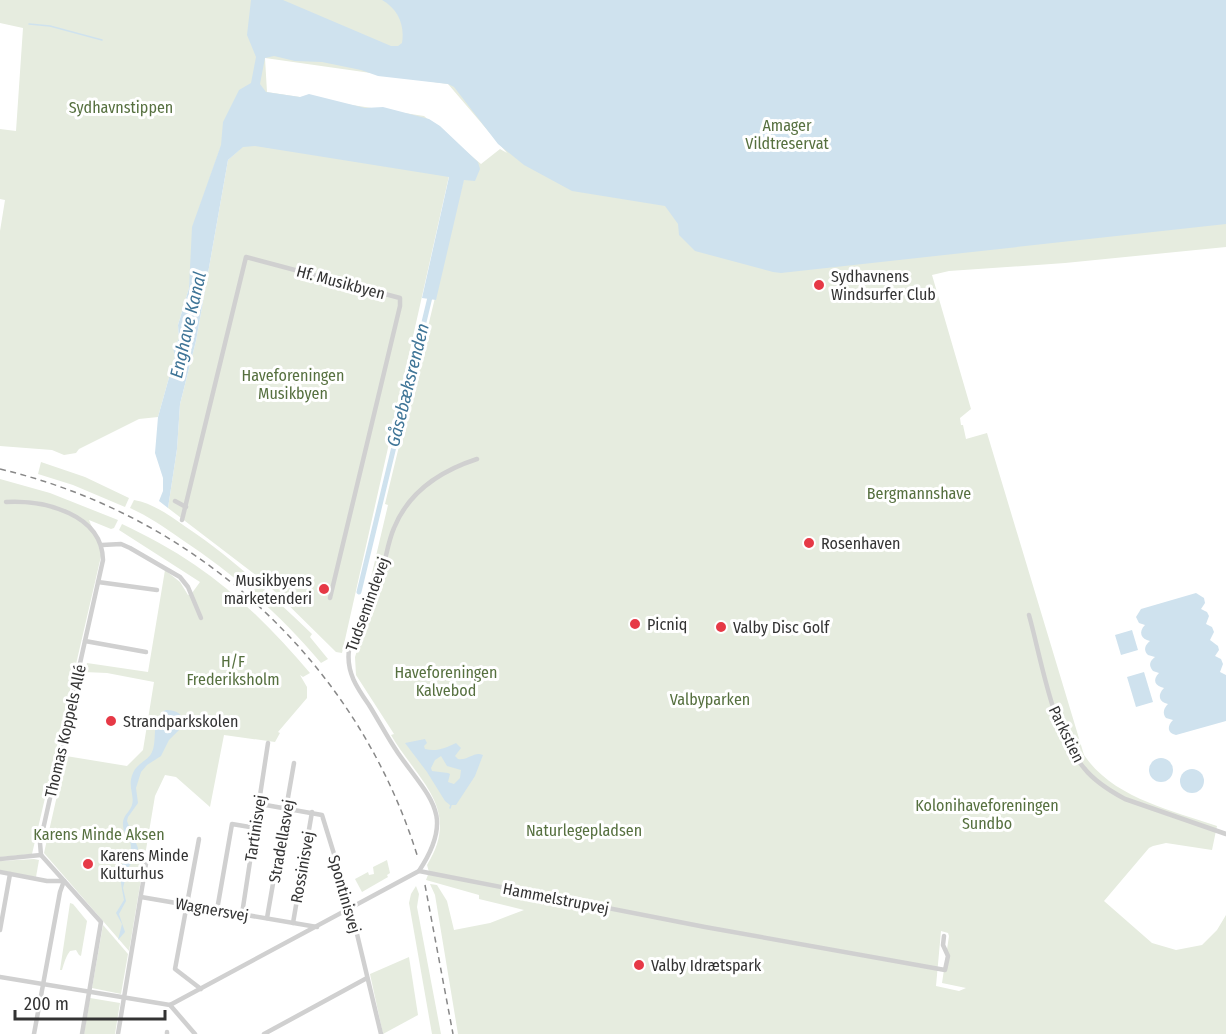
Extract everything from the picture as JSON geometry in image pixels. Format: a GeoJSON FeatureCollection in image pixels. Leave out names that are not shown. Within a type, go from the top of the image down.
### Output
{"type":"FeatureCollection","features":[{"type":"Feature","properties":{"kind":"street","name":"Hf. Musikbyen"},"geometry":{"type":"LineString","coordinates":[[182,520],[246,257],[400,298],[400,306],[330,598]]}},
{"type":"Feature","properties":{"kind":"street","name":"Tudsemindevej"},"geometry":{"type":"LineString","coordinates":[[419,872],[430,852],[437,830],[435,809],[426,791],[396,750],[360,692],[351,676],[347,661],[352,639],[381,578],[394,527],[407,504],[433,479],[456,466],[477,459]]}},
{"type":"Feature","properties":{"kind":"street"},"geometry":{"type":"LineString","coordinates":[[175,501],[186,507]]}},
{"type":"Feature","properties":{"kind":"street"},"geometry":{"type":"LineString","coordinates":[[6,502],[36,503],[72,514],[89,525],[102,545],[121,544],[180,577],[188,587],[201,618]]}},
{"type":"Feature","properties":{"kind":"street","name":"Thomas Koppels Allé"},"geometry":{"type":"LineString","coordinates":[[40,855],[40,843],[103,560],[102,545]]}},
{"type":"Feature","properties":{"kind":"street"},"geometry":{"type":"LineString","coordinates":[[98,582],[157,590]]}},
{"type":"Feature","properties":{"kind":"street","name":"Parkstien"},"geometry":{"type":"LineString","coordinates":[[1029,615],[1049,695],[1071,748],[1085,770],[1111,792],[1125,799],[1226,834]]}},
{"type":"Feature","properties":{"kind":"street","name":"Thomas Koppels Allé"},"geometry":{"type":"LineString","coordinates":[[85,641],[146,652]]}},
{"type":"Feature","properties":{"kind":"street","name":"Tartinisvej"},"geometry":{"type":"LineString","coordinates":[[242,914],[268,743]]}},
{"type":"Feature","properties":{"kind":"street","name":"Stradellasvej"},"geometry":{"type":"LineString","coordinates":[[267,918],[294,763]]}},
{"type":"Feature","properties":{"kind":"street"},"geometry":{"type":"LineString","coordinates":[[260,804],[312,812]]}},
{"type":"Feature","properties":{"kind":"street","name":"Spontinisvej"},"geometry":{"type":"LineString","coordinates":[[312,812],[322,815],[351,909],[381,1032]]}},
{"type":"Feature","properties":{"kind":"street","name":"Rossinisvej"},"geometry":{"type":"LineString","coordinates":[[293,923],[312,812]]}},
{"type":"Feature","properties":{"kind":"street"},"geometry":{"type":"LineString","coordinates":[[217,910],[232,824],[256,828]]}},
{"type":"Feature","properties":{"kind":"street"},"geometry":{"type":"LineString","coordinates":[[199,839],[175,969],[201,989]]}},
{"type":"Feature","properties":{"kind":"street"},"geometry":{"type":"LineString","coordinates":[[0,858],[40,855],[101,922],[82,1034]]}},
{"type":"Feature","properties":{"kind":"street"},"geometry":{"type":"LineString","coordinates":[[118,1034],[146,864]]}},
{"type":"Feature","properties":{"kind":"street"},"geometry":{"type":"LineString","coordinates":[[0,872],[47,881],[64,881]]}},
{"type":"Feature","properties":{"kind":"street"},"geometry":{"type":"LineString","coordinates":[[0,977],[170,1005],[419,872]]}},
{"type":"Feature","properties":{"kind":"street","name":"Hammelstrupvej"},"geometry":{"type":"LineString","coordinates":[[419,872],[945,970],[948,956],[943,945],[944,936]]}},
{"type":"Feature","properties":{"kind":"street"},"geometry":{"type":"LineString","coordinates":[[0,930],[10,874]]}},
{"type":"Feature","properties":{"kind":"street"},"geometry":{"type":"LineString","coordinates":[[34,1034],[60,891],[64,881]]}},
{"type":"Feature","properties":{"kind":"street","name":"Wagnersvej"},"geometry":{"type":"LineString","coordinates":[[141,897],[317,927]]}},
{"type":"Feature","properties":{"kind":"street"},"geometry":{"type":"LineString","coordinates":[[264,1034],[367,978]]}},
{"type":"Feature","properties":{"kind":"street"},"geometry":{"type":"LineString","coordinates":[[170,1005],[195,1034]]}},
{"type":"Feature","properties":{"kind":"street"},"geometry":{"type":"LineString","coordinates":[[374,1034],[381,1032]]}},
{"type":"Feature","properties":{"kind":"green space"},"geometry":{"type":"Polygon","coordinates":[[[0,0],[251,0],[251,3],[256,0],[1226,0],[1226,247],[1065,263],[949,271],[932,275],[971,409],[960,418],[961,425],[963,425],[966,439],[987,433],[1084,755],[1096,770],[1127,792],[1162,808],[1217,826],[1212,850],[1166,843],[1149,848],[1104,901],[1152,943],[1176,950],[1202,945],[1217,930],[1226,915],[1226,1034],[458,1034],[435,895],[430,884],[437,885],[447,901],[454,930],[490,923],[524,910],[479,899],[479,895],[426,880],[429,872],[427,865],[437,845],[440,828],[438,811],[432,796],[391,735],[394,734],[356,675],[355,657],[360,641],[356,641],[388,505],[385,504],[464,178],[449,176],[342,653],[336,652],[266,583],[168,508],[177,449],[180,404],[196,341],[228,160],[239,150],[220,149],[196,218],[189,288],[178,325],[179,339],[176,343],[175,356],[158,417],[139,419],[79,449],[76,453],[64,455],[52,450],[0,446],[0,231],[5,200],[0,199],[0,129],[16,131],[23,28],[0,23],[0,0]],[[265,58],[267,92],[424,116],[481,164],[500,149],[507,153],[448,84],[265,58]],[[941,931],[936,986],[959,991],[966,988],[942,983],[949,936],[948,933],[941,931]]]}},
{"type":"Feature","properties":{"kind":"green space"},"geometry":{"type":"Polygon","coordinates":[[[41,462],[85,477],[129,498],[125,507],[73,485],[38,474],[41,462]]]}},
{"type":"Feature","properties":{"kind":"green space"},"geometry":{"type":"Polygon","coordinates":[[[0,479],[50,493],[118,520],[111,529],[89,520],[102,552],[32,854],[0,857],[0,479]]]}},
{"type":"Feature","properties":{"kind":"green space"},"geometry":{"type":"Polygon","coordinates":[[[134,500],[168,514],[236,565],[312,634],[310,637],[328,659],[321,663],[273,612],[219,566],[162,526],[130,508],[134,500]]]}},
{"type":"Feature","properties":{"kind":"green space"},"geometry":{"type":"Polygon","coordinates":[[[122,524],[195,565],[227,589],[284,643],[310,673],[303,677],[300,675],[307,687],[307,698],[278,732],[280,733],[275,742],[224,735],[210,807],[176,777],[165,775],[155,796],[129,951],[44,853],[66,756],[127,766],[143,750],[154,682],[107,673],[84,672],[87,663],[148,672],[165,570],[180,582],[188,595],[200,582],[119,530],[122,524]]]}},
{"type":"Feature","properties":{"kind":"green space"},"geometry":{"type":"Polygon","coordinates":[[[39,860],[36,877],[0,871],[0,861],[39,860]]]}},
{"type":"Feature","properties":{"kind":"green space"},"geometry":{"type":"Polygon","coordinates":[[[387,860],[390,873],[388,877],[362,892],[355,879],[368,872],[369,875],[374,874],[373,867],[387,860]]]}},
{"type":"Feature","properties":{"kind":"green space"},"geometry":{"type":"Polygon","coordinates":[[[416,886],[419,894],[417,907],[441,1034],[432,1034],[409,903],[416,886]]]}},
{"type":"Feature","properties":{"kind":"green space"},"geometry":{"type":"Polygon","coordinates":[[[70,903],[87,921],[81,956],[76,950],[70,951],[60,970],[70,903]]]}},
{"type":"Feature","properties":{"kind":"green space"},"geometry":{"type":"Polygon","coordinates":[[[103,925],[128,954],[121,994],[92,988],[103,925]]]}},
{"type":"Feature","properties":{"kind":"green space"},"geometry":{"type":"Polygon","coordinates":[[[409,957],[418,1015],[383,1034],[370,974],[409,957]]]}},
{"type":"Feature","properties":{"kind":"green space"},"geometry":{"type":"Polygon","coordinates":[[[90,998],[120,1003],[115,1034],[84,1034],[90,998]]]}},
{"type":"Feature","properties":{"kind":"water","name":"Amager Vildtreservat"},"geometry":{"type":"Polygon","coordinates":[[[251,0],[283,0],[391,46],[398,46],[402,43],[403,36],[399,18],[382,0],[1226,0],[1226,224],[781,273],[773,272],[695,251],[679,235],[678,224],[665,206],[572,191],[524,165],[498,144],[454,87],[448,84],[378,76],[322,62],[295,61],[274,56],[265,58],[260,84],[266,92],[300,97],[309,94],[365,108],[383,107],[429,119],[440,126],[478,162],[480,169],[475,181],[464,180],[436,300],[422,298],[449,177],[255,146],[243,147],[228,160],[196,341],[180,404],[177,449],[168,508],[159,501],[163,491],[163,478],[155,453],[158,417],[175,356],[173,348],[179,339],[178,325],[189,288],[192,227],[221,145],[223,122],[239,90],[251,83],[256,57],[247,35],[251,0]]]}},
{"type":"Feature","properties":{"kind":"water"},"geometry":{"type":"Polygon","coordinates":[[[1196,593],[1204,598],[1205,603],[1201,609],[1209,616],[1206,624],[1212,627],[1214,632],[1210,640],[1218,646],[1219,650],[1215,656],[1221,659],[1223,664],[1220,672],[1226,675],[1226,721],[1176,735],[1169,729],[1173,720],[1166,718],[1164,714],[1168,704],[1160,698],[1160,693],[1164,688],[1158,686],[1156,682],[1159,673],[1150,667],[1155,657],[1148,655],[1145,649],[1150,641],[1141,635],[1145,625],[1139,623],[1136,617],[1141,609],[1196,593]]]}},
{"type":"Feature","properties":{"kind":"water"},"geometry":{"type":"Polygon","coordinates":[[[1132,630],[1138,650],[1121,655],[1115,635],[1132,630]]]}},
{"type":"Feature","properties":{"kind":"water"},"geometry":{"type":"Polygon","coordinates":[[[1144,672],[1153,702],[1136,707],[1127,677],[1144,672]]]}},
{"type":"Feature","properties":{"kind":"water"},"geometry":{"type":"Polygon","coordinates":[[[166,710],[179,714],[183,726],[169,740],[161,756],[141,772],[136,788],[138,803],[127,821],[138,848],[128,868],[123,888],[126,901],[119,914],[125,932],[118,940],[122,924],[116,913],[124,900],[121,872],[131,847],[123,825],[133,801],[131,778],[135,770],[152,752],[156,723],[161,713],[166,710]]]}},
{"type":"Feature","properties":{"kind":"water"},"geometry":{"type":"Polygon","coordinates":[[[425,739],[427,743],[424,746],[425,749],[433,750],[456,743],[461,748],[455,756],[458,759],[477,754],[483,755],[475,776],[456,805],[450,805],[445,801],[405,743],[425,739]],[[441,756],[435,760],[431,768],[432,771],[450,774],[448,782],[454,784],[460,778],[461,770],[447,766],[441,756]]]}},
{"type":"Feature","properties":{"kind":"water"},"geometry":{"type":"Polygon","coordinates":[[[1161,758],[1166,759],[1172,765],[1172,775],[1166,781],[1161,782],[1156,781],[1150,775],[1149,770],[1150,765],[1156,759],[1161,758]]]}},
{"type":"Feature","properties":{"kind":"water"},"geometry":{"type":"Polygon","coordinates":[[[1192,769],[1197,770],[1203,776],[1203,786],[1197,792],[1192,793],[1187,792],[1181,786],[1180,781],[1181,776],[1187,770],[1192,769]]]}},
{"type":"Feature","properties":{"kind":"waterway"},"geometry":{"type":"LineString","coordinates":[[29,24],[50,26],[102,40]]}},
{"type":"Feature","properties":{"kind":"waterway","name":"Gåsebæksrenden"},"geometry":{"type":"LineString","coordinates":[[359,592],[431,293]]}},
{"type":"Feature","properties":{"kind":"railway"},"geometry":{"type":"LineString","coordinates":[[0,469],[72,491],[140,522],[203,561],[261,608],[312,662],[355,722],[391,787],[418,858]]}},
{"type":"Feature","properties":{"kind":"railway"},"geometry":{"type":"LineString","coordinates":[[425,885],[453,1034]]}},
{"type":"Feature","properties":{"kind":"place","name":"Sydhavnens Windsurfer Club"},"geometry":{"type":"Point","coordinates":[819,285]}},
{"type":"Feature","properties":{"kind":"place","name":"Rosenhaven"},"geometry":{"type":"Point","coordinates":[809,543]}},
{"type":"Feature","properties":{"kind":"place","name":"Musikbyens marketenderi"},"geometry":{"type":"Point","coordinates":[324,589]}},
{"type":"Feature","properties":{"kind":"place","name":"Picniq"},"geometry":{"type":"Point","coordinates":[635,624]}},
{"type":"Feature","properties":{"kind":"place","name":"Valby Disc Golf"},"geometry":{"type":"Point","coordinates":[721,627]}},
{"type":"Feature","properties":{"kind":"place","name":"Strandparkskolen"},"geometry":{"type":"Point","coordinates":[111,721]}},
{"type":"Feature","properties":{"kind":"place","name":"Karens Minde Kulturhus"},"geometry":{"type":"Point","coordinates":[88,864]}},
{"type":"Feature","properties":{"kind":"place","name":"Valby Idrætspark"},"geometry":{"type":"Point","coordinates":[639,965]}},
{"type":"Feature","properties":{"kind":"park label","name":"Sydhavnstippen"},"geometry":{"type":"Point","coordinates":[121,107]}},
{"type":"Feature","properties":{"kind":"park label","name":"Haveforeningen Musikbyen"},"geometry":{"type":"Point","coordinates":[293,384]}},
{"type":"Feature","properties":{"kind":"park label","name":"Bergmannshave"},"geometry":{"type":"Point","coordinates":[919,493]}},
{"type":"Feature","properties":{"kind":"park label","name":"H/F Frederiksholm"},"geometry":{"type":"Point","coordinates":[233,670]}},
{"type":"Feature","properties":{"kind":"park label","name":"Haveforeningen Kalvebod"},"geometry":{"type":"Point","coordinates":[446,681]}},
{"type":"Feature","properties":{"kind":"park label","name":"Valbyparken"},"geometry":{"type":"Point","coordinates":[710,699]}},
{"type":"Feature","properties":{"kind":"park label","name":"Kolonihaveforeningen Sundbo"},"geometry":{"type":"Point","coordinates":[987,814]}},
{"type":"Feature","properties":{"kind":"park label","name":"Naturlegepladsen"},"geometry":{"type":"Point","coordinates":[584,830]}},
{"type":"Feature","properties":{"kind":"park label","name":"Karens Minde Aksen"},"geometry":{"type":"Point","coordinates":[99,834]}},
{"type":"Feature","properties":{"kind":"water label","name":"Enghave Kanal"},"geometry":{"type":"Point","coordinates":[188,325]}}]}
